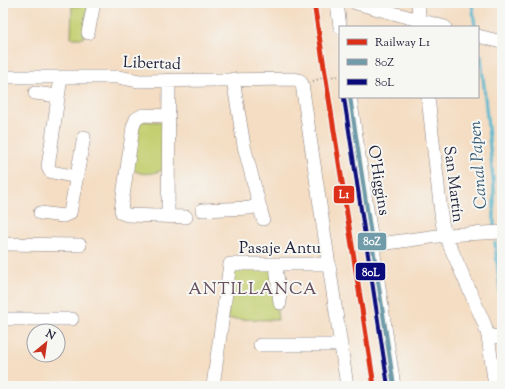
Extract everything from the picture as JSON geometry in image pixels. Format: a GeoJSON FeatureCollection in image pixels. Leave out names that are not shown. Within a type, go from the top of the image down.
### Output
{"type":"FeatureCollection","features":[{"type":"Feature","properties":{"kind":"street"},"geometry":{"type":"LineString","coordinates":[[88,33],[94,3]]}},
{"type":"Feature","properties":{"kind":"street"},"geometry":{"type":"LineString","coordinates":[[337,3],[340,26]]}},
{"type":"Feature","properties":{"kind":"street"},"geometry":{"type":"LineString","coordinates":[[356,3],[420,24],[436,26]]}},
{"type":"Feature","properties":{"kind":"street"},"geometry":{"type":"LineString","coordinates":[[418,3],[420,24]]}},
{"type":"Feature","properties":{"kind":"street"},"geometry":{"type":"LineString","coordinates":[[479,36],[502,42]]}},
{"type":"Feature","properties":{"kind":"street","name":"Libertad"},"geometry":{"type":"LineString","coordinates":[[3,77],[118,78],[134,80],[294,79],[300,82]]}},
{"type":"Feature","properties":{"kind":"street"},"geometry":{"type":"LineString","coordinates":[[61,77],[48,166],[52,172],[77,177]]}},
{"type":"Feature","properties":{"kind":"street"},"geometry":{"type":"LineString","coordinates":[[233,79],[244,146],[263,220]]}},
{"type":"Feature","properties":{"kind":"street"},"geometry":{"type":"LineString","coordinates":[[168,216],[169,80]]}},
{"type":"Feature","properties":{"kind":"street"},"geometry":{"type":"LineString","coordinates":[[300,82],[348,386]]}},
{"type":"Feature","properties":{"kind":"street"},"geometry":{"type":"LineString","coordinates":[[35,93],[58,96]]}},
{"type":"Feature","properties":{"kind":"street","name":"O'Higgins"},"geometry":{"type":"LineString","coordinates":[[350,98],[394,386]]}},
{"type":"Feature","properties":{"kind":"street","name":"San Martín"},"geometry":{"type":"LineString","coordinates":[[428,98],[441,215],[445,235],[488,336],[495,386]]}},
{"type":"Feature","properties":{"kind":"street"},"geometry":{"type":"LineString","coordinates":[[169,116],[143,115],[136,119],[133,127],[121,207],[122,213],[128,215],[186,217]]}},
{"type":"Feature","properties":{"kind":"street"},"geometry":{"type":"LineString","coordinates":[[40,213],[63,216],[70,213],[84,137]]}},
{"type":"Feature","properties":{"kind":"street"},"geometry":{"type":"LineString","coordinates":[[202,210],[250,208],[259,205]]}},
{"type":"Feature","properties":{"kind":"street"},"geometry":{"type":"LineString","coordinates":[[373,245],[445,235],[502,232]]}},
{"type":"Feature","properties":{"kind":"street"},"geometry":{"type":"LineString","coordinates":[[3,244],[80,244]]}},
{"type":"Feature","properties":{"kind":"street","name":"Pasaje Antu"},"geometry":{"type":"LineString","coordinates":[[213,386],[230,264],[329,264]]}},
{"type":"Feature","properties":{"kind":"street"},"geometry":{"type":"LineString","coordinates":[[276,265],[280,304]]}},
{"type":"Feature","properties":{"kind":"street"},"geometry":{"type":"LineString","coordinates":[[3,319],[72,319]]}},
{"type":"Feature","properties":{"kind":"street"},"geometry":{"type":"LineString","coordinates":[[488,336],[502,337]]}},
{"type":"Feature","properties":{"kind":"street"},"geometry":{"type":"LineString","coordinates":[[260,345],[341,345]]}},
{"type":"Feature","properties":{"kind":"path"},"geometry":{"type":"LineString","coordinates":[[300,82],[339,76]]}},
{"type":"Feature","properties":{"kind":"green space"},"geometry":{"type":"Polygon","coordinates":[[[88,5],[83,38],[71,38],[72,6],[88,5]]]}},
{"type":"Feature","properties":{"kind":"green space"},"geometry":{"type":"Polygon","coordinates":[[[141,121],[163,122],[165,168],[148,174],[139,173],[132,168],[138,128],[141,121]]]}},
{"type":"Feature","properties":{"kind":"green space"},"geometry":{"type":"Polygon","coordinates":[[[267,266],[272,272],[278,320],[227,319],[233,269],[267,266]]]}},
{"type":"Feature","properties":{"kind":"waterway","name":"Canal Papen"},"geometry":{"type":"LineString","coordinates":[[472,3],[475,26]]}},
{"type":"Feature","properties":{"kind":"waterway","name":"Canal Papen"},"geometry":{"type":"LineString","coordinates":[[481,56],[494,189],[494,226]]}},
{"type":"Feature","properties":{"kind":"waterway","name":"Canal Papen"},"geometry":{"type":"LineString","coordinates":[[495,243],[502,309]]}},
{"type":"Feature","properties":{"kind":"rail line","name":"L1"},"geometry":{"type":"LineString","coordinates":[[314,3],[374,386]]}},
{"type":"Feature","properties":{"kind":"transit line","name":"80L"},"geometry":{"type":"LineString","coordinates":[[344,98],[388,386]]}},
{"type":"Feature","properties":{"kind":"transit line","name":"80Z"},"geometry":{"type":"LineString","coordinates":[[350,98],[394,386]]}},
{"type":"Feature","properties":{"kind":"district","name":"ANTILLANCA"},"geometry":{"type":"Point","coordinates":[253,288]}}]}
